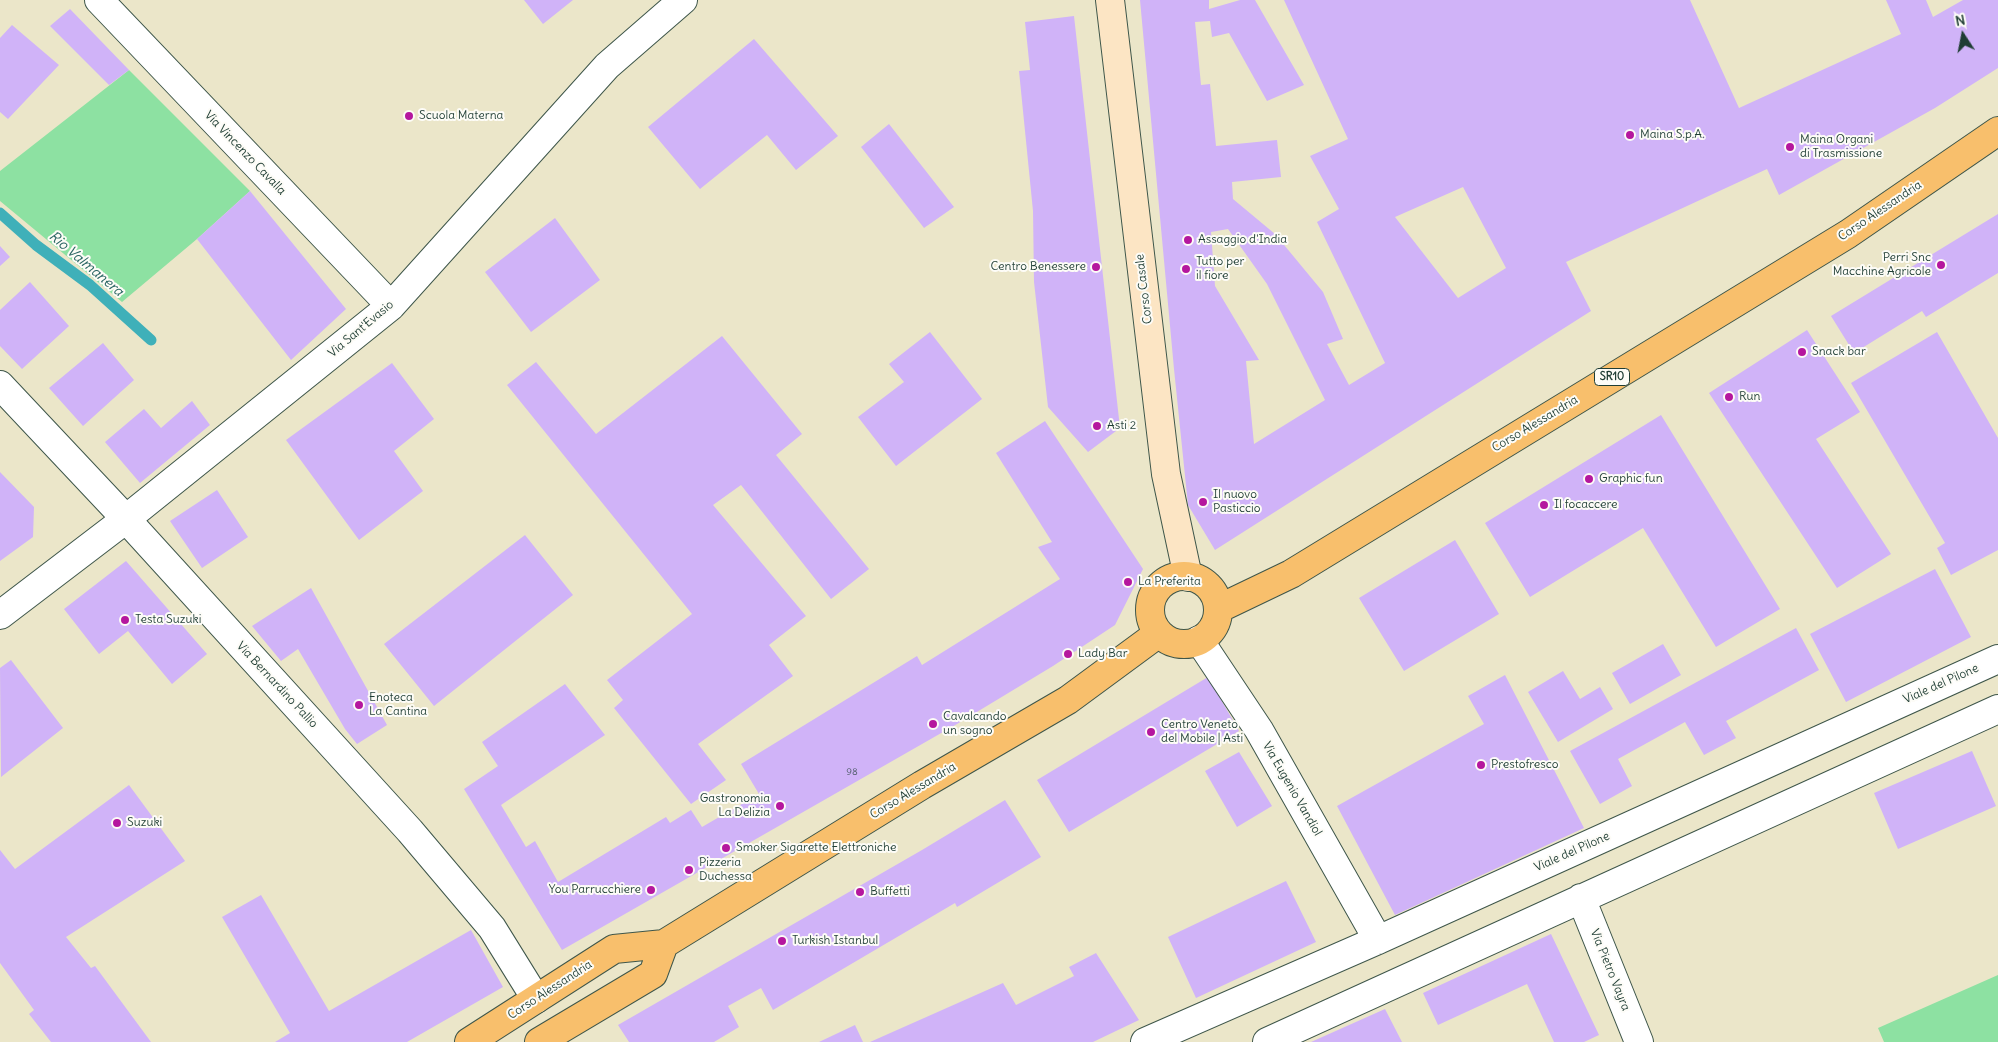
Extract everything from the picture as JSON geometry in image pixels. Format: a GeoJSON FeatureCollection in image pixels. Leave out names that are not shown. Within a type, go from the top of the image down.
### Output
{"type":"FeatureCollection","features":[{"type":"Feature","properties":{"kind":"main road","name":"Corso Alessandria"},"geometry":{"type":"LineString","coordinates":[[1218,609],[1291,574],[1848,234],[1998,131]]}},
{"type":"Feature","properties":{"kind":"main road"},"geometry":{"type":"LineString","coordinates":[[1176,577],[1197,579],[1206,584],[1216,600],[1218,609],[1213,627],[1199,640],[1189,644],[1168,640],[1159,633],[1153,624],[1150,612],[1152,600],[1157,590],[1166,582],[1176,577]]}},
{"type":"Feature","properties":{"kind":"main road","name":"Corso Alessandria"},"geometry":{"type":"LineString","coordinates":[[469,1042],[614,949],[664,944],[922,785],[1068,700],[1159,633]]}},
{"type":"Feature","properties":{"kind":"main road"},"geometry":{"type":"LineString","coordinates":[[555,1038],[653,974],[664,944]]}},
{"type":"Feature","properties":{"kind":"street","name":"Via Vincenzo Cavalla"},"geometry":{"type":"LineString","coordinates":[[99,0],[391,306]]}},
{"type":"Feature","properties":{"kind":"street","name":"Via Sant'Evasio"},"geometry":{"type":"LineString","coordinates":[[0,615],[126,519],[391,306],[607,66],[683,0]]}},
{"type":"Feature","properties":{"kind":"street","name":"Corso Casale"},"geometry":{"type":"LineString","coordinates":[[1110,0],[1166,474],[1188,577]]}},
{"type":"Feature","properties":{"kind":"street","name":"Via Bernardino Pallio"},"geometry":{"type":"LineString","coordinates":[[0,386],[126,519],[410,831],[492,928],[536,999]]}},
{"type":"Feature","properties":{"kind":"street","name":"Via Eugenio Vandiol"},"geometry":{"type":"LineString","coordinates":[[1199,640],[1259,730],[1378,940]]}},
{"type":"Feature","properties":{"kind":"street","name":"Viale del Pilone"},"geometry":{"type":"LineString","coordinates":[[1145,1042],[1378,940],[1998,658]]}},
{"type":"Feature","properties":{"kind":"street"},"geometry":{"type":"LineString","coordinates":[[1267,1042],[1998,709]]}},
{"type":"Feature","properties":{"kind":"street","name":"Via Pietro Vayra"},"geometry":{"type":"LineString","coordinates":[[1581,898],[1639,1042]]}},
{"type":"Feature","properties":{"kind":"green space"},"geometry":{"type":"Polygon","coordinates":[[[129,70],[250,191],[197,239],[122,302],[0,201],[0,171],[129,70]]]}},
{"type":"Feature","properties":{"kind":"green space"},"geometry":{"type":"Polygon","coordinates":[[[1998,975],[1998,1042],[1884,1042],[1878,1028],[1998,975]]]}},
{"type":"Feature","properties":{"kind":"building"},"geometry":{"type":"Polygon","coordinates":[[[524,0],[573,0],[543,24],[524,0]]]}},
{"type":"Feature","properties":{"kind":"building"},"geometry":{"type":"Polygon","coordinates":[[[1140,0],[1209,0],[1209,9],[1240,0],[1255,0],[1304,85],[1267,101],[1229,33],[1212,37],[1210,21],[1195,22],[1201,85],[1210,84],[1216,146],[1277,140],[1281,177],[1232,182],[1233,199],[1275,234],[1323,292],[1343,339],[1327,344],[1349,385],[1385,363],[1317,222],[1339,209],[1310,156],[1348,139],[1284,0],[1690,0],[1739,108],[1901,34],[1886,0],[1926,0],[1933,17],[1963,0],[1998,0],[1998,68],[1935,108],[1779,195],[1767,169],[1566,262],[1591,311],[1215,550],[1188,505],[1140,0]],[[1463,187],[1395,217],[1458,298],[1506,268],[1463,187]],[[1228,229],[1211,232],[1215,286],[1259,360],[1246,361],[1254,444],[1325,400],[1267,284],[1228,229]]]}},
{"type":"Feature","properties":{"kind":"building"},"geometry":{"type":"Polygon","coordinates":[[[70,9],[129,70],[109,85],[50,26],[70,9]]]}},
{"type":"Feature","properties":{"kind":"building"},"geometry":{"type":"Polygon","coordinates":[[[1074,16],[1120,428],[1088,452],[1048,407],[1034,282],[1033,211],[1019,71],[1030,70],[1025,22],[1074,16]]]}},
{"type":"Feature","properties":{"kind":"building"},"geometry":{"type":"Polygon","coordinates":[[[12,25],[59,65],[8,119],[0,112],[0,38],[12,25]]]}},
{"type":"Feature","properties":{"kind":"building"},"geometry":{"type":"Polygon","coordinates":[[[754,39],[838,136],[796,170],[767,135],[700,189],[648,127],[754,39]]]}},
{"type":"Feature","properties":{"kind":"building"},"geometry":{"type":"Polygon","coordinates":[[[889,124],[954,207],[924,228],[861,147],[889,124]]]}},
{"type":"Feature","properties":{"kind":"building"},"geometry":{"type":"Polygon","coordinates":[[[250,191],[346,309],[291,360],[197,239],[250,191]]]}},
{"type":"Feature","properties":{"kind":"building"},"geometry":{"type":"Polygon","coordinates":[[[1998,214],[1998,273],[1926,317],[1922,311],[1854,353],[1831,316],[1998,214]]]}},
{"type":"Feature","properties":{"kind":"building"},"geometry":{"type":"Polygon","coordinates":[[[555,218],[600,280],[531,332],[485,272],[555,218]]]}},
{"type":"Feature","properties":{"kind":"building"},"geometry":{"type":"Polygon","coordinates":[[[0,246],[10,257],[0,266],[0,246]]]}},
{"type":"Feature","properties":{"kind":"building"},"geometry":{"type":"Polygon","coordinates":[[[30,282],[69,326],[22,369],[0,346],[0,310],[30,282]]]}},
{"type":"Feature","properties":{"kind":"building"},"geometry":{"type":"Polygon","coordinates":[[[1807,330],[1860,412],[1816,439],[1891,554],[1837,588],[1709,393],[1807,330]]]}},
{"type":"Feature","properties":{"kind":"building"},"geometry":{"type":"Polygon","coordinates":[[[930,332],[982,399],[896,466],[858,417],[904,382],[889,364],[930,332]]]}},
{"type":"Feature","properties":{"kind":"building"},"geometry":{"type":"Polygon","coordinates":[[[1937,332],[1998,438],[1998,550],[1951,575],[1937,548],[1945,543],[1851,383],[1937,332]]]}},
{"type":"Feature","properties":{"kind":"building"},"geometry":{"type":"Polygon","coordinates":[[[722,336],[802,434],[776,455],[869,569],[831,599],[741,485],[713,505],[806,616],[769,645],[793,676],[698,744],[726,780],[691,804],[614,708],[623,700],[607,680],[692,614],[507,385],[536,362],[596,434],[722,336]]]}},
{"type":"Feature","properties":{"kind":"building"},"geometry":{"type":"Polygon","coordinates":[[[103,343],[134,380],[83,426],[49,388],[103,343]]]}},
{"type":"Feature","properties":{"kind":"building"},"geometry":{"type":"Polygon","coordinates":[[[392,363],[434,419],[394,451],[423,491],[359,540],[286,440],[392,363]]]}},
{"type":"Feature","properties":{"kind":"building"},"geometry":{"type":"Polygon","coordinates":[[[192,401],[210,425],[140,483],[105,442],[144,409],[161,428],[192,401]]]}},
{"type":"Feature","properties":{"kind":"building"},"geometry":{"type":"Polygon","coordinates":[[[1661,415],[1780,609],[1716,647],[1643,528],[1530,597],[1485,523],[1661,415]]]}},
{"type":"Feature","properties":{"kind":"building"},"geometry":{"type":"Polygon","coordinates":[[[1045,421],[1143,569],[1115,625],[1053,666],[957,724],[562,950],[464,789],[498,766],[482,742],[565,684],[605,735],[501,805],[526,847],[535,841],[558,882],[666,817],[670,823],[691,810],[702,827],[759,794],[741,764],[917,656],[922,665],[1060,579],[1038,547],[1052,542],[996,453],[1045,421]]]}},
{"type":"Feature","properties":{"kind":"building"},"geometry":{"type":"Polygon","coordinates":[[[0,472],[34,507],[33,537],[0,561],[0,472]]]}},
{"type":"Feature","properties":{"kind":"building"},"geometry":{"type":"Polygon","coordinates":[[[217,490],[248,537],[202,568],[170,521],[217,490]]]}},
{"type":"Feature","properties":{"kind":"building"},"geometry":{"type":"Polygon","coordinates":[[[525,535],[573,595],[434,706],[384,644],[525,535]]]}},
{"type":"Feature","properties":{"kind":"building"},"geometry":{"type":"Polygon","coordinates":[[[1455,540],[1499,614],[1404,671],[1359,598],[1455,540]]]}},
{"type":"Feature","properties":{"kind":"building","name":"Testa Suzuki"},"geometry":{"type":"Polygon","coordinates":[[[126,561],[207,654],[172,684],[128,631],[99,654],[64,609],[126,561]]]}},
{"type":"Feature","properties":{"kind":"building"},"geometry":{"type":"Polygon","coordinates":[[[1935,569],[1971,637],[1846,702],[1810,634],[1935,569]]]}},
{"type":"Feature","properties":{"kind":"building"},"geometry":{"type":"Polygon","coordinates":[[[311,588],[387,725],[357,744],[345,729],[298,649],[281,661],[252,626],[311,588]]]}},
{"type":"Feature","properties":{"kind":"building"},"geometry":{"type":"Polygon","coordinates":[[[1796,628],[1819,670],[1726,721],[1736,738],[1704,755],[1685,722],[1618,759],[1632,786],[1600,804],[1570,751],[1796,628]]]}},
{"type":"Feature","properties":{"kind":"building"},"geometry":{"type":"Polygon","coordinates":[[[1663,644],[1681,675],[1630,704],[1612,673],[1663,644]]]}},
{"type":"Feature","properties":{"kind":"building"},"geometry":{"type":"Polygon","coordinates":[[[11,660],[63,728],[1,777],[0,668],[11,660]]]}},
{"type":"Feature","properties":{"kind":"building"},"geometry":{"type":"Polygon","coordinates":[[[1563,671],[1580,699],[1600,687],[1613,709],[1558,742],[1528,692],[1563,671]]]}},
{"type":"Feature","properties":{"kind":"building","name":"Prestofresco"},"geometry":{"type":"Polygon","coordinates":[[[1505,675],[1584,828],[1395,915],[1337,806],[1484,724],[1468,696],[1505,675]]]}},
{"type":"Feature","properties":{"kind":"building"},"geometry":{"type":"Polygon","coordinates":[[[1208,677],[1239,731],[1069,832],[1037,780],[1208,677]]]}},
{"type":"Feature","properties":{"kind":"building"},"geometry":{"type":"Polygon","coordinates":[[[1972,751],[1996,806],[1898,849],[1874,793],[1972,751]]]}},
{"type":"Feature","properties":{"kind":"building"},"geometry":{"type":"Polygon","coordinates":[[[1239,752],[1272,806],[1237,827],[1205,771],[1239,752]]]}},
{"type":"Feature","properties":{"kind":"building"},"geometry":{"type":"Polygon","coordinates":[[[129,785],[185,861],[66,937],[91,968],[95,966],[151,1042],[51,1042],[29,1014],[34,1010],[0,963],[0,850],[15,869],[129,785]]]}},
{"type":"Feature","properties":{"kind":"building"},"geometry":{"type":"Polygon","coordinates":[[[1005,800],[1041,857],[957,907],[955,903],[773,1010],[761,988],[728,1006],[739,1027],[714,1042],[629,1042],[618,1025],[922,850],[1005,800]]]}},
{"type":"Feature","properties":{"kind":"building"},"geometry":{"type":"Polygon","coordinates":[[[1286,881],[1316,942],[1196,998],[1168,937],[1286,881]]]}},
{"type":"Feature","properties":{"kind":"building"},"geometry":{"type":"Polygon","coordinates":[[[261,895],[329,1011],[471,930],[503,987],[407,1042],[275,1042],[290,1033],[222,917],[261,895]]]}},
{"type":"Feature","properties":{"kind":"building"},"geometry":{"type":"Polygon","coordinates":[[[1551,934],[1599,1035],[1584,1042],[1554,1042],[1527,984],[1438,1025],[1423,993],[1551,934]]]}},
{"type":"Feature","properties":{"kind":"building"},"geometry":{"type":"Polygon","coordinates":[[[1096,953],[1139,1020],[1093,1042],[870,1042],[1003,983],[1016,1005],[1074,976],[1069,967],[1096,953]]]}},
{"type":"Feature","properties":{"kind":"building"},"geometry":{"type":"Polygon","coordinates":[[[1385,1009],[1402,1042],[1311,1042],[1385,1009]]]}},
{"type":"Feature","properties":{"kind":"building"},"geometry":{"type":"Polygon","coordinates":[[[855,1025],[863,1042],[819,1042],[855,1025]]]}},
{"type":"Feature","properties":{"kind":"waterway","name":"Rio Valmanera"},"geometry":{"type":"LineString","coordinates":[[0,213],[36,245],[90,285],[151,340]]}},
{"type":"Feature","properties":{"kind":"place","name":"Scuola Materna"},"geometry":{"type":"Point","coordinates":[409,116]}},
{"type":"Feature","properties":{"kind":"place","name":"Maina S.p.A."},"geometry":{"type":"Point","coordinates":[1630,135]}},
{"type":"Feature","properties":{"kind":"place","name":"Maina Organi di Trasmissione"},"geometry":{"type":"Point","coordinates":[1790,147]}},
{"type":"Feature","properties":{"kind":"place","name":"Assaggio d'India"},"geometry":{"type":"Point","coordinates":[1188,240]}},
{"type":"Feature","properties":{"kind":"place","name":"Perri Snc Macchine Agricole"},"geometry":{"type":"Point","coordinates":[1941,265]}},
{"type":"Feature","properties":{"kind":"place","name":"Centro Benessere"},"geometry":{"type":"Point","coordinates":[1096,267]}},
{"type":"Feature","properties":{"kind":"place","name":"Tutto per il fiore"},"geometry":{"type":"Point","coordinates":[1186,269]}},
{"type":"Feature","properties":{"kind":"place","name":"Snack bar"},"geometry":{"type":"Point","coordinates":[1802,352]}},
{"type":"Feature","properties":{"kind":"place","name":"Run"},"geometry":{"type":"Point","coordinates":[1729,397]}},
{"type":"Feature","properties":{"kind":"place","name":"Asti 2"},"geometry":{"type":"Point","coordinates":[1097,426]}},
{"type":"Feature","properties":{"kind":"place","name":"Graphic fun"},"geometry":{"type":"Point","coordinates":[1589,479]}},
{"type":"Feature","properties":{"kind":"place","name":"Il nuovo Pasticcio"},"geometry":{"type":"Point","coordinates":[1203,502]}},
{"type":"Feature","properties":{"kind":"place","name":"Il focaccere"},"geometry":{"type":"Point","coordinates":[1544,505]}},
{"type":"Feature","properties":{"kind":"place","name":"La Preferita"},"geometry":{"type":"Point","coordinates":[1128,582]}},
{"type":"Feature","properties":{"kind":"place","name":"Testa Suzuki"},"geometry":{"type":"Point","coordinates":[125,620]}},
{"type":"Feature","properties":{"kind":"place","name":"Lady Bar"},"geometry":{"type":"Point","coordinates":[1068,654]}},
{"type":"Feature","properties":{"kind":"place","name":"Enoteca La Cantina"},"geometry":{"type":"Point","coordinates":[359,705]}},
{"type":"Feature","properties":{"kind":"place","name":"Cavalcando un sogno"},"geometry":{"type":"Point","coordinates":[933,724]}},
{"type":"Feature","properties":{"kind":"place","name":"Centro Veneto del Mobile | Asti"},"geometry":{"type":"Point","coordinates":[1151,732]}},
{"type":"Feature","properties":{"kind":"place","name":"Prestofresco"},"geometry":{"type":"Point","coordinates":[1481,765]}},
{"type":"Feature","properties":{"kind":"place","name":"Gastronomia La Delizia"},"geometry":{"type":"Point","coordinates":[780,806]}},
{"type":"Feature","properties":{"kind":"place","name":"Suzuki"},"geometry":{"type":"Point","coordinates":[117,823]}},
{"type":"Feature","properties":{"kind":"place","name":"Smoker Sigarette Elettroniche"},"geometry":{"type":"Point","coordinates":[726,848]}},
{"type":"Feature","properties":{"kind":"place","name":"Pizzeria Duchessa"},"geometry":{"type":"Point","coordinates":[689,870]}},
{"type":"Feature","properties":{"kind":"place","name":"You Parrucchiere"},"geometry":{"type":"Point","coordinates":[651,890]}},
{"type":"Feature","properties":{"kind":"place","name":"Buffetti"},"geometry":{"type":"Point","coordinates":[860,892]}},
{"type":"Feature","properties":{"kind":"place","name":"Turkish Istanbul"},"geometry":{"type":"Point","coordinates":[782,941]}}]}
